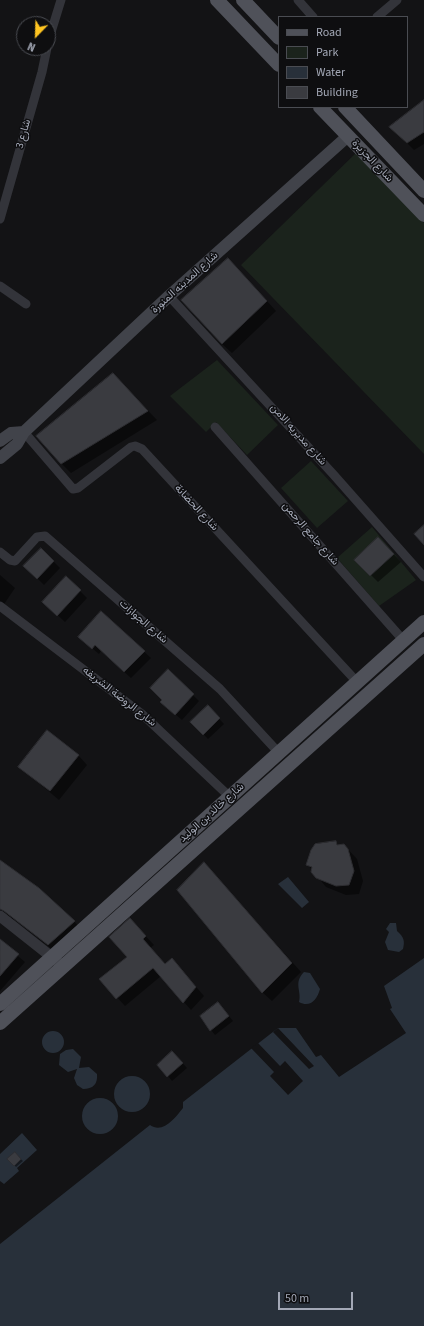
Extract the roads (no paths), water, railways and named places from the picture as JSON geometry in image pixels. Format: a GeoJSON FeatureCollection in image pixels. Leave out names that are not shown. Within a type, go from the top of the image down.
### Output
{"type":"FeatureCollection","features":[{"type":"Feature","properties":{"kind":"main road"},"geometry":{"type":"LineString","coordinates":[[217,0],[278,64]]}},
{"type":"Feature","properties":{"kind":"main road"},"geometry":{"type":"LineString","coordinates":[[244,0],[278,37]]}},
{"type":"Feature","properties":{"kind":"main road","name":"شارع الجزيرة"},"geometry":{"type":"LineString","coordinates":[[321,108],[424,215]]}},
{"type":"Feature","properties":{"kind":"main road"},"geometry":{"type":"LineString","coordinates":[[349,111],[345,120],[348,136],[364,140],[370,132]]}},
{"type":"Feature","properties":{"kind":"main road","name":"شارع الجزيرة"},"geometry":{"type":"LineString","coordinates":[[349,111],[424,191]]}},
{"type":"Feature","properties":{"kind":"main road","name":"شارع المدينه المنورة"},"geometry":{"type":"LineString","coordinates":[[0,458],[17,444],[24,432],[169,296],[348,136]]}},
{"type":"Feature","properties":{"kind":"main road","name":"شارع المدينه المنورة"},"geometry":{"type":"LineString","coordinates":[[0,441],[11,433],[24,432]]}},
{"type":"Feature","properties":{"kind":"main road","name":"شارع خالد بن الوليد"},"geometry":{"type":"LineString","coordinates":[[0,1004],[424,622]]}},
{"type":"Feature","properties":{"kind":"main road","name":"شارع خالد بن الوليد"},"geometry":{"type":"LineString","coordinates":[[0,1023],[424,644]]}},
{"type":"Feature","properties":{"kind":"main road"},"geometry":{"type":"LineString","coordinates":[[128,890],[138,900]]}},
{"type":"Feature","properties":{"kind":"street"},"geometry":{"type":"LineString","coordinates":[[56,16],[61,0]]}},
{"type":"Feature","properties":{"kind":"street"},"geometry":{"type":"LineString","coordinates":[[298,0],[312,16]]}},
{"type":"Feature","properties":{"kind":"street"},"geometry":{"type":"LineString","coordinates":[[378,16],[397,0]]}},
{"type":"Feature","properties":{"kind":"street","name":"شارع 3"},"geometry":{"type":"LineString","coordinates":[[0,219],[45,56]]}},
{"type":"Feature","properties":{"kind":"street"},"geometry":{"type":"LineString","coordinates":[[0,286],[26,304]]}},
{"type":"Feature","properties":{"kind":"street","name":"شارع مديريه الامن"},"geometry":{"type":"LineString","coordinates":[[169,296],[323,462],[424,577]]}},
{"type":"Feature","properties":{"kind":"street","name":"شارع جامع الرحمن"},"geometry":{"type":"LineString","coordinates":[[215,427],[404,641]]}},
{"type":"Feature","properties":{"kind":"street","name":"شارع الحضانة"},"geometry":{"type":"LineString","coordinates":[[24,432],[71,487],[76,489],[132,447],[135,446],[142,449],[358,683]]}},
{"type":"Feature","properties":{"kind":"street","name":"شارع الجوازات"},"geometry":{"type":"LineString","coordinates":[[0,552],[10,560],[15,561],[36,537],[45,536],[220,690],[280,753]]}},
{"type":"Feature","properties":{"kind":"street","name":"شارع الروضة الشريفه"},"geometry":{"type":"LineString","coordinates":[[0,606],[142,714],[230,797]]}},
{"type":"Feature","properties":{"kind":"street"},"geometry":{"type":"LineString","coordinates":[[0,916],[53,957],[63,967]]}},
{"type":"Feature","properties":{"kind":"water"},"geometry":{"type":"Polygon","coordinates":[[[288,877],[309,902],[302,908],[278,884],[288,877]]]}},
{"type":"Feature","properties":{"kind":"water"},"geometry":{"type":"Polygon","coordinates":[[[390,923],[396,923],[397,931],[403,939],[403,949],[399,952],[388,950],[385,942],[389,932],[386,929],[390,923]]]}},
{"type":"Feature","properties":{"kind":"water"},"geometry":{"type":"Polygon","coordinates":[[[424,958],[424,1326],[0,1326],[0,1244],[150,1125],[160,1128],[168,1124],[183,1108],[183,1102],[278,1028],[296,1028],[316,1057],[321,1055],[339,1077],[406,1033],[390,1009],[392,1008],[384,986],[424,958]]]}},
{"type":"Feature","properties":{"kind":"water"},"geometry":{"type":"Polygon","coordinates":[[[304,972],[310,973],[320,989],[315,1000],[306,1004],[299,1002],[300,994],[298,983],[304,972]]]}},
{"type":"Feature","properties":{"kind":"water"},"geometry":{"type":"Polygon","coordinates":[[[49,1031],[57,1031],[64,1038],[64,1046],[57,1053],[49,1053],[42,1046],[42,1038],[49,1031]]]}},
{"type":"Feature","properties":{"kind":"water"},"geometry":{"type":"Polygon","coordinates":[[[73,1049],[81,1057],[79,1068],[89,1067],[97,1074],[96,1083],[90,1088],[83,1089],[77,1085],[74,1078],[77,1069],[68,1072],[59,1065],[60,1054],[66,1050],[73,1049]]]}},
{"type":"Feature","properties":{"kind":"water"},"geometry":{"type":"Polygon","coordinates":[[[132,1076],[142,1079],[147,1084],[150,1094],[147,1104],[142,1109],[132,1112],[122,1109],[117,1104],[114,1094],[117,1084],[122,1079],[132,1076]]]}},
{"type":"Feature","properties":{"kind":"water"},"geometry":{"type":"Polygon","coordinates":[[[100,1098],[110,1101],[115,1106],[118,1116],[115,1126],[110,1131],[100,1134],[90,1131],[85,1126],[82,1116],[85,1106],[90,1101],[100,1098]]]}},
{"type":"Feature","properties":{"kind":"water"},"geometry":{"type":"Polygon","coordinates":[[[22,1133],[37,1150],[17,1168],[19,1171],[4,1184],[0,1181],[0,1154],[22,1133]]]}}]}
